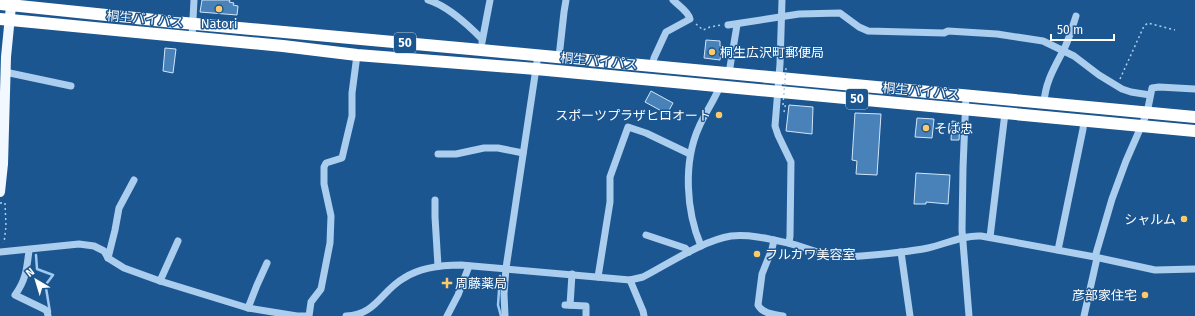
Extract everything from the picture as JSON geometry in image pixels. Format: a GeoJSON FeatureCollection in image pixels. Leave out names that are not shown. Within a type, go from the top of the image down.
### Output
{"type":"FeatureCollection","features":[{"type":"Feature","properties":{"kind":"highway","name":"桐生バイパス"},"geometry":{"type":"LineString","coordinates":[[8,4],[193,23],[482,44],[538,55],[1195,117]]}},
{"type":"Feature","properties":{"kind":"highway","name":"桐生バイパス"},"geometry":{"type":"LineString","coordinates":[[5,20],[358,55],[536,69],[1195,131]]}},
{"type":"Feature","properties":{"kind":"main road"},"geometry":{"type":"LineString","coordinates":[[0,192],[5,72],[5,20],[8,4]]}},
{"type":"Feature","properties":{"kind":"street"},"geometry":{"type":"LineString","coordinates":[[192,38],[194,0]]}},
{"type":"Feature","properties":{"kind":"street"},"geometry":{"type":"LineString","coordinates":[[428,0],[434,2],[456,17],[482,44]]}},
{"type":"Feature","properties":{"kind":"street"},"geometry":{"type":"LineString","coordinates":[[482,44],[490,0]]}},
{"type":"Feature","properties":{"kind":"street"},"geometry":{"type":"LineString","coordinates":[[559,57],[566,0]]}},
{"type":"Feature","properties":{"kind":"street"},"geometry":{"type":"LineString","coordinates":[[652,66],[666,32],[690,19],[685,11],[673,0]]}},
{"type":"Feature","properties":{"kind":"street"},"geometry":{"type":"LineString","coordinates":[[782,0],[780,64],[775,126],[789,156],[791,168],[789,243]]}},
{"type":"Feature","properties":{"kind":"street"},"geometry":{"type":"LineString","coordinates":[[728,25],[737,25],[799,14],[840,13],[859,28],[868,31],[944,33],[948,31],[997,34],[1043,41],[1074,56],[1099,75],[1117,86],[1131,92],[1151,91],[1159,87],[1195,89]]}},
{"type":"Feature","properties":{"kind":"street"},"geometry":{"type":"LineString","coordinates":[[1044,103],[1048,80],[1064,51],[1076,16]]}},
{"type":"Feature","properties":{"kind":"street"},"geometry":{"type":"LineString","coordinates":[[729,73],[737,25]]}},
{"type":"Feature","properties":{"kind":"street"},"geometry":{"type":"LineString","coordinates":[[2,249],[28,250],[79,244],[94,246],[104,251],[108,258],[124,268],[160,281],[248,308],[297,316],[308,316],[311,302],[321,288],[330,243],[331,216],[324,184],[324,167],[326,163],[342,158],[352,116],[352,93],[358,55]]}},
{"type":"Feature","properties":{"kind":"street"},"geometry":{"type":"LineString","coordinates":[[505,316],[504,294],[506,268],[538,55]]}},
{"type":"Feature","properties":{"kind":"street"},"geometry":{"type":"LineString","coordinates":[[5,72],[71,86]]}},
{"type":"Feature","properties":{"kind":"street"},"geometry":{"type":"LineString","coordinates":[[701,246],[696,234],[688,191],[690,154],[698,129],[720,86]]}},
{"type":"Feature","properties":{"kind":"street"},"geometry":{"type":"LineString","coordinates":[[1084,316],[1096,257],[1112,199],[1147,112],[1151,91]]}},
{"type":"Feature","properties":{"kind":"street"},"geometry":{"type":"LineString","coordinates":[[966,95],[963,168],[963,237],[969,316]]}},
{"type":"Feature","properties":{"kind":"street"},"geometry":{"type":"LineString","coordinates":[[990,237],[1005,113]]}},
{"type":"Feature","properties":{"kind":"street"},"geometry":{"type":"LineString","coordinates":[[1058,250],[1084,121]]}},
{"type":"Feature","properties":{"kind":"street"},"geometry":{"type":"LineString","coordinates":[[598,277],[610,202],[610,177],[628,127],[646,133],[690,154]]}},
{"type":"Feature","properties":{"kind":"street"},"geometry":{"type":"LineString","coordinates":[[438,154],[456,154],[484,148],[523,153]]}},
{"type":"Feature","properties":{"kind":"street"},"geometry":{"type":"LineString","coordinates":[[108,258],[119,208],[134,180]]}},
{"type":"Feature","properties":{"kind":"street"},"geometry":{"type":"LineString","coordinates":[[435,200],[438,266]]}},
{"type":"Feature","properties":{"kind":"street"},"geometry":{"type":"LineString","coordinates":[[646,235],[685,248],[689,252]]}},
{"type":"Feature","properties":{"kind":"street"},"geometry":{"type":"LineString","coordinates":[[346,316],[355,316],[367,311],[377,303],[389,288],[404,277],[420,270],[438,266],[460,265],[506,268],[630,280],[643,276],[714,240],[731,236],[750,236],[774,240],[789,243],[815,252],[840,257],[901,252],[934,246],[963,237],[990,237],[1155,270],[1195,269]]}},
{"type":"Feature","properties":{"kind":"street"},"geometry":{"type":"LineString","coordinates":[[774,240],[762,274],[759,310],[783,316]]}},
{"type":"Feature","properties":{"kind":"street"},"geometry":{"type":"LineString","coordinates":[[160,281],[178,241]]}},
{"type":"Feature","properties":{"kind":"street"},"geometry":{"type":"LineString","coordinates":[[28,250],[25,278],[15,295],[44,308],[47,311],[48,316]]}},
{"type":"Feature","properties":{"kind":"street"},"geometry":{"type":"LineString","coordinates":[[901,252],[910,316]]}},
{"type":"Feature","properties":{"kind":"street"},"geometry":{"type":"LineString","coordinates":[[248,308],[267,263]]}},
{"type":"Feature","properties":{"kind":"street"},"geometry":{"type":"LineString","coordinates":[[447,316],[458,294],[469,266]]}},
{"type":"Feature","properties":{"kind":"street"},"geometry":{"type":"LineString","coordinates":[[572,274],[567,305],[586,306],[586,316]]}},
{"type":"Feature","properties":{"kind":"street"},"geometry":{"type":"LineString","coordinates":[[630,280],[644,316]]}},
{"type":"Feature","properties":{"kind":"path"},"geometry":{"type":"LineString","coordinates":[[690,19],[703,30],[710,27],[728,25]]}},
{"type":"Feature","properties":{"kind":"path"},"geometry":{"type":"LineString","coordinates":[[1117,86],[1144,26],[1148,23],[1175,30]]}},
{"type":"Feature","properties":{"kind":"path"},"geometry":{"type":"LineString","coordinates":[[783,105],[786,68]]}},
{"type":"Feature","properties":{"kind":"path"},"geometry":{"type":"LineString","coordinates":[[0,203],[5,203],[6,218],[2,249]]}},
{"type":"Feature","properties":{"kind":"building","name":"Natori"},"geometry":{"type":"Polygon","coordinates":[[[202,0],[230,0],[229,2],[234,3],[233,5],[238,6],[237,15],[200,12],[202,0]]]}},
{"type":"Feature","properties":{"kind":"building"},"geometry":{"type":"Polygon","coordinates":[[[706,40],[720,41],[720,46],[722,46],[720,60],[704,58],[706,40]]]}},
{"type":"Feature","properties":{"kind":"building"},"geometry":{"type":"Polygon","coordinates":[[[165,48],[176,49],[173,73],[163,71],[165,48]]]}},
{"type":"Feature","properties":{"kind":"building"},"geometry":{"type":"Polygon","coordinates":[[[651,91],[673,103],[667,114],[645,102],[651,91]]]}},
{"type":"Feature","properties":{"kind":"building"},"geometry":{"type":"Polygon","coordinates":[[[789,105],[813,107],[812,134],[786,131],[789,105]]]}},
{"type":"Feature","properties":{"kind":"building"},"geometry":{"type":"Polygon","coordinates":[[[855,113],[881,114],[877,175],[856,174],[857,161],[852,160],[855,113]]]}},
{"type":"Feature","properties":{"kind":"building"},"geometry":{"type":"Polygon","coordinates":[[[917,118],[934,119],[932,138],[915,137],[917,118]]]}},
{"type":"Feature","properties":{"kind":"building"},"geometry":{"type":"Polygon","coordinates":[[[952,121],[960,122],[959,140],[951,140],[952,121]]]}},
{"type":"Feature","properties":{"kind":"building"},"geometry":{"type":"Polygon","coordinates":[[[916,173],[950,175],[948,204],[926,202],[926,204],[914,204],[916,173]]]}},
{"type":"Feature","properties":{"kind":"waterway"},"geometry":{"type":"LineString","coordinates":[[36,255],[37,269],[53,275],[47,283],[46,288],[50,312]]}},
{"type":"Feature","properties":{"kind":"waterway"},"geometry":{"type":"LineString","coordinates":[[500,276],[498,305],[501,316]]}},
{"type":"Feature","properties":{"kind":"place","name":"Natori"},"geometry":{"type":"Point","coordinates":[219,9]}},
{"type":"Feature","properties":{"kind":"place","name":"桐生広沢町郵便局"},"geometry":{"type":"Point","coordinates":[712,52]}},
{"type":"Feature","properties":{"kind":"place","name":"スポーツプラザヒロオート"},"geometry":{"type":"Point","coordinates":[719,115]}},
{"type":"Feature","properties":{"kind":"place","name":"そば忠"},"geometry":{"type":"Point","coordinates":[926,128]}},
{"type":"Feature","properties":{"kind":"place","name":"シャルム"},"geometry":{"type":"Point","coordinates":[1184,219]}},
{"type":"Feature","properties":{"kind":"place","name":"フルカワ美容室"},"geometry":{"type":"Point","coordinates":[757,254]}},
{"type":"Feature","properties":{"kind":"place","name":"周藤薬局"},"geometry":{"type":"Point","coordinates":[447,283]}},
{"type":"Feature","properties":{"kind":"place","name":"彦部家住宅"},"geometry":{"type":"Point","coordinates":[1145,295]}}]}
